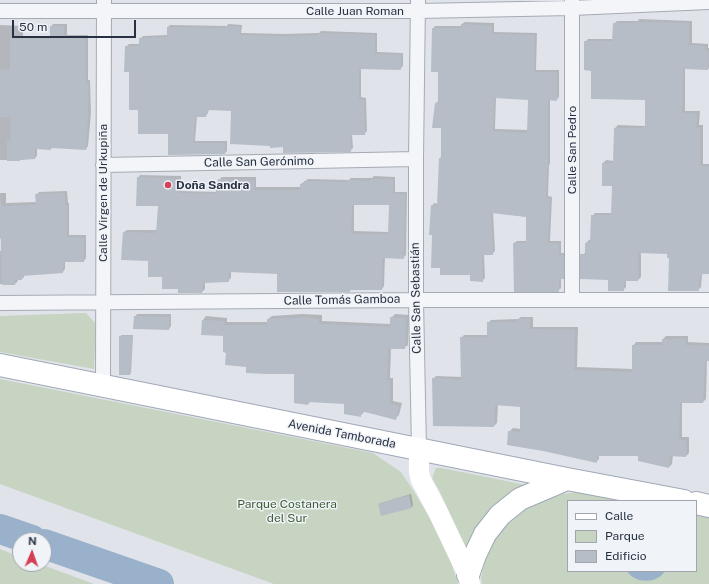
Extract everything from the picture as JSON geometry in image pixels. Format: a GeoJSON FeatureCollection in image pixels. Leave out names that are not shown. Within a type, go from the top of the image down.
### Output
{"type":"FeatureCollection","features":[{"type":"Feature","properties":{"kind":"main road","name":"Avenida Tamborada"},"geometry":{"type":"LineString","coordinates":[[0,365],[566,479],[679,500]]}},
{"type":"Feature","properties":{"kind":"main road","name":"Calle San Sebastián"},"geometry":{"type":"LineString","coordinates":[[419,449],[419,472],[421,480],[437,510],[469,580]]}},
{"type":"Feature","properties":{"kind":"main road"},"geometry":{"type":"LineString","coordinates":[[469,580],[475,556],[485,534],[500,515],[520,499],[566,479]]}},
{"type":"Feature","properties":{"kind":"main road"},"geometry":{"type":"LineString","coordinates":[[697,503],[709,506]]}},
{"type":"Feature","properties":{"kind":"street","name":"Calle Juan Roman"},"geometry":{"type":"LineString","coordinates":[[0,11],[104,6],[709,2]]}},
{"type":"Feature","properties":{"kind":"street","name":"Calle San Pedro"},"geometry":{"type":"LineString","coordinates":[[572,4],[572,300]]}},
{"type":"Feature","properties":{"kind":"street","name":"Calle San Sebastián"},"geometry":{"type":"LineString","coordinates":[[418,5],[416,300],[419,449]]}},
{"type":"Feature","properties":{"kind":"street","name":"Calle Virgen de Urkupiña"},"geometry":{"type":"LineString","coordinates":[[103,386],[104,6]]}},
{"type":"Feature","properties":{"kind":"street","name":"Calle San Gerónimo"},"geometry":{"type":"LineString","coordinates":[[103,165],[416,159]]}},
{"type":"Feature","properties":{"kind":"street","name":"Calle Tomás Gamboa"},"geometry":{"type":"LineString","coordinates":[[0,303],[416,300],[709,300]]}},
{"type":"Feature","properties":{"kind":"green space"},"geometry":{"type":"Polygon","coordinates":[[[86,313],[96,324],[94,369],[0,352],[0,316],[86,313]]]}},
{"type":"Feature","properties":{"kind":"green space","name":"Parque Costanera del Sur"},"geometry":{"type":"Polygon","coordinates":[[[0,379],[373,453],[401,472],[415,493],[446,546],[458,584],[274,584],[0,484],[0,379]]]}},
{"type":"Feature","properties":{"kind":"green space"},"geometry":{"type":"Polygon","coordinates":[[[436,468],[526,485],[466,551],[440,492],[432,478],[436,468]]]}},
{"type":"Feature","properties":{"kind":"green space"},"geometry":{"type":"Polygon","coordinates":[[[578,492],[622,500],[567,500],[567,572],[697,572],[697,514],[709,517],[709,584],[482,584],[481,578],[486,555],[495,534],[520,508],[563,494],[578,492]]]}},
{"type":"Feature","properties":{"kind":"green space"},"geometry":{"type":"Polygon","coordinates":[[[0,549],[12,554],[12,572],[52,572],[52,568],[94,584],[0,584],[0,549]]]}},
{"type":"Feature","properties":{"kind":"water"},"geometry":{"type":"Polygon","coordinates":[[[628,572],[664,572],[657,578],[646,581],[635,578],[628,572]]]}},
{"type":"Feature","properties":{"kind":"building"},"geometry":{"type":"Polygon","coordinates":[[[613,23],[689,23],[689,45],[705,46],[705,50],[709,51],[708,70],[683,69],[682,113],[697,114],[696,128],[700,128],[700,166],[709,166],[709,274],[702,274],[701,277],[699,277],[699,291],[668,291],[669,258],[667,258],[667,254],[638,253],[638,281],[624,281],[624,291],[608,291],[608,280],[580,279],[580,254],[585,254],[585,243],[590,243],[591,215],[611,215],[612,186],[602,186],[602,163],[613,163],[614,128],[645,127],[645,100],[591,99],[591,71],[584,70],[584,41],[612,41],[613,23]]]}},
{"type":"Feature","properties":{"kind":"building"},"geometry":{"type":"Polygon","coordinates":[[[461,24],[492,26],[492,34],[535,35],[534,72],[557,72],[557,101],[548,100],[548,168],[546,198],[550,199],[548,243],[559,244],[559,255],[564,255],[564,279],[559,279],[559,292],[514,292],[513,243],[526,243],[526,217],[491,213],[493,255],[482,255],[483,282],[470,281],[470,275],[440,275],[440,268],[431,268],[432,235],[429,235],[431,205],[437,206],[439,158],[441,158],[441,128],[432,128],[435,103],[438,103],[438,72],[431,72],[432,28],[461,28],[461,24]],[[494,98],[493,131],[527,133],[528,100],[494,98]]]}},
{"type":"Feature","properties":{"kind":"building"},"geometry":{"type":"Polygon","coordinates":[[[50,26],[64,26],[64,37],[85,37],[86,82],[88,82],[86,150],[51,148],[51,150],[35,149],[35,159],[7,161],[7,141],[10,141],[11,117],[0,117],[0,69],[10,70],[10,38],[50,39],[50,26]]]}},
{"type":"Feature","properties":{"kind":"building"},"geometry":{"type":"Polygon","coordinates":[[[225,26],[240,27],[239,35],[282,36],[318,35],[318,33],[375,35],[375,54],[401,55],[401,70],[359,69],[359,99],[364,100],[365,135],[350,135],[351,152],[283,153],[283,147],[270,148],[270,146],[230,144],[231,111],[207,110],[206,117],[195,117],[193,143],[225,143],[225,154],[168,155],[168,134],[138,134],[138,110],[129,110],[129,72],[124,72],[125,46],[139,46],[139,38],[167,37],[167,27],[225,28],[225,26]]]}},
{"type":"Feature","properties":{"kind":"building"},"geometry":{"type":"Polygon","coordinates":[[[137,177],[179,179],[179,193],[216,194],[218,179],[254,180],[254,190],[300,190],[300,184],[304,183],[304,181],[347,182],[347,180],[370,181],[371,179],[393,179],[393,194],[405,194],[404,259],[382,258],[382,290],[350,290],[350,292],[277,292],[277,274],[229,272],[229,282],[203,283],[202,293],[178,293],[178,289],[162,289],[162,277],[148,277],[148,261],[121,260],[123,232],[156,233],[158,206],[136,206],[137,177]],[[352,205],[351,234],[388,234],[389,205],[352,205]]]}},
{"type":"Feature","properties":{"kind":"building"},"geometry":{"type":"Polygon","coordinates":[[[65,193],[65,205],[67,205],[67,237],[84,238],[84,262],[63,262],[63,273],[22,276],[22,280],[15,280],[15,285],[2,285],[0,206],[36,205],[35,194],[65,193]]]}},
{"type":"Feature","properties":{"kind":"building"},"geometry":{"type":"Polygon","coordinates":[[[134,316],[169,317],[169,330],[133,329],[134,316]]]}},
{"type":"Feature","properties":{"kind":"building"},"geometry":{"type":"Polygon","coordinates":[[[298,317],[319,319],[319,324],[390,327],[390,317],[406,318],[405,349],[388,349],[387,381],[390,381],[390,404],[399,406],[396,420],[361,411],[361,417],[344,414],[344,404],[308,402],[308,405],[294,403],[294,374],[246,373],[246,367],[225,365],[226,353],[223,352],[223,325],[267,325],[267,319],[298,317]]]}},
{"type":"Feature","properties":{"kind":"building"},"geometry":{"type":"Polygon","coordinates":[[[517,319],[530,319],[530,329],[575,330],[574,370],[632,372],[632,345],[662,345],[662,339],[686,339],[685,345],[709,346],[709,361],[705,361],[703,403],[680,403],[679,440],[686,440],[686,457],[670,456],[669,468],[638,461],[638,456],[597,456],[597,463],[507,445],[508,431],[520,432],[520,407],[495,405],[494,427],[433,426],[432,378],[461,380],[460,337],[487,338],[487,322],[517,322],[517,319]]]}},
{"type":"Feature","properties":{"kind":"building"},"geometry":{"type":"Polygon","coordinates":[[[202,320],[224,321],[223,336],[201,335],[202,320]]]}},
{"type":"Feature","properties":{"kind":"building"},"geometry":{"type":"Polygon","coordinates":[[[119,336],[132,336],[130,375],[119,375],[119,336]]]}},
{"type":"Feature","properties":{"kind":"building"},"geometry":{"type":"Polygon","coordinates":[[[409,495],[412,508],[381,516],[378,504],[409,495]]]}},
{"type":"Feature","properties":{"kind":"waterway"},"geometry":{"type":"LineString","coordinates":[[0,529],[12,533]]}},
{"type":"Feature","properties":{"kind":"waterway"},"geometry":{"type":"LineString","coordinates":[[52,547],[159,584]]}},
{"type":"Feature","properties":{"kind":"place","name":"Doña Sandra"},"geometry":{"type":"Point","coordinates":[168,185]}}]}
